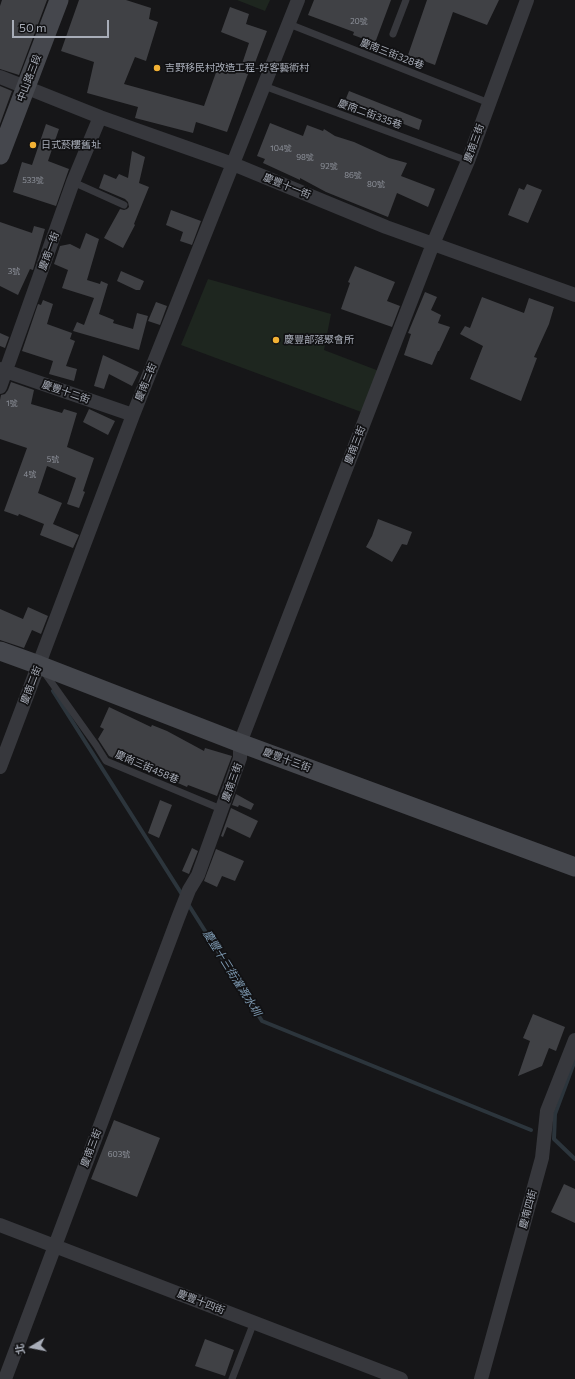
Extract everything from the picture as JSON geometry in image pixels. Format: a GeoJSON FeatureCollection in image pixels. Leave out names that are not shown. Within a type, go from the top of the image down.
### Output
{"type":"FeatureCollection","features":[{"type":"Feature","properties":{"kind":"street","name":"中山路三段"},"geometry":{"type":"LineString","coordinates":[[0,155],[59,0]]}},
{"type":"Feature","properties":{"kind":"street","name":"慶南二街"},"geometry":{"type":"LineString","coordinates":[[0,767],[133,415],[298,0]]}},
{"type":"Feature","properties":{"kind":"street","name":"慶南三街"},"geometry":{"type":"LineString","coordinates":[[5,1379],[178,918],[189,890],[198,874],[240,758],[240,743],[433,244],[468,161],[527,0]]}},
{"type":"Feature","properties":{"kind":"street","name":"慶豐十一街"},"geometry":{"type":"LineString","coordinates":[[0,77],[26,86],[100,117],[233,164],[386,227],[575,295]]}},
{"type":"Feature","properties":{"kind":"street","name":"慶南一街"},"geometry":{"type":"LineString","coordinates":[[0,387],[3,370],[73,182],[100,117]]}},
{"type":"Feature","properties":{"kind":"street","name":"慶豐十二街"},"geometry":{"type":"LineString","coordinates":[[3,370],[133,415]]}},
{"type":"Feature","properties":{"kind":"street","name":"慶豐十三街"},"geometry":{"type":"LineString","coordinates":[[0,651],[240,743],[575,867]]}},
{"type":"Feature","properties":{"kind":"street","name":"慶南四街"},"geometry":{"type":"LineString","coordinates":[[480,1379],[542,1158],[547,1110],[575,1040]]}},
{"type":"Feature","properties":{"kind":"street","name":"慶豐十四街"},"geometry":{"type":"LineString","coordinates":[[0,1225],[401,1379]]}},
{"type":"Feature","properties":{"kind":"lane"},"geometry":{"type":"LineString","coordinates":[[393,34],[406,0]]}},
{"type":"Feature","properties":{"kind":"lane","name":"慶南三街328巷"},"geometry":{"type":"LineString","coordinates":[[289,24],[489,103]]}},
{"type":"Feature","properties":{"kind":"lane","name":"慶南二街335巷"},"geometry":{"type":"LineString","coordinates":[[264,86],[468,161]]}},
{"type":"Feature","properties":{"kind":"lane"},"geometry":{"type":"LineString","coordinates":[[73,182],[124,205]]}},
{"type":"Feature","properties":{"kind":"lane","name":"慶南三街458巷"},"geometry":{"type":"LineString","coordinates":[[39,665],[106,761],[221,809]]}},
{"type":"Feature","properties":{"kind":"lane"},"geometry":{"type":"LineString","coordinates":[[232,1379],[254,1322]]}},
{"type":"Feature","properties":{"kind":"shaded area"},"geometry":{"type":"Polygon","coordinates":[[[237,0],[270,0],[265,11],[237,0]]]}},
{"type":"Feature","properties":{"kind":"shaded area"},"geometry":{"type":"Polygon","coordinates":[[[208,279],[331,314],[324,350],[379,371],[364,413],[181,345],[208,279]]]}},
{"type":"Feature","properties":{"kind":"building"},"geometry":{"type":"Polygon","coordinates":[[[2,0],[47,0],[19,75],[0,69],[0,6],[2,0]]]}},
{"type":"Feature","properties":{"kind":"building"},"geometry":{"type":"Polygon","coordinates":[[[79,0],[126,0],[151,8],[149,19],[158,22],[146,61],[135,57],[124,84],[204,106],[219,64],[248,74],[227,132],[196,122],[193,133],[135,118],[138,107],[87,93],[94,62],[61,51],[79,0]]]}},
{"type":"Feature","properties":{"kind":"building"},"geometry":{"type":"Polygon","coordinates":[[[314,0],[391,0],[375,43],[353,35],[354,32],[308,15],[314,0]]]}},
{"type":"Feature","properties":{"kind":"building"},"geometry":{"type":"Polygon","coordinates":[[[427,0],[499,0],[487,25],[453,12],[435,65],[408,55],[427,0]]]}},
{"type":"Feature","properties":{"kind":"building"},"geometry":{"type":"Polygon","coordinates":[[[230,7],[249,14],[246,24],[267,31],[253,68],[242,64],[249,43],[221,32],[230,7]]]}},
{"type":"Feature","properties":{"kind":"building"},"geometry":{"type":"Polygon","coordinates":[[[0,86],[12,91],[0,124],[0,86]]]}},
{"type":"Feature","properties":{"kind":"building"},"geometry":{"type":"Polygon","coordinates":[[[349,91],[422,120],[419,130],[345,101],[349,91]]]}},
{"type":"Feature","properties":{"kind":"building"},"geometry":{"type":"Polygon","coordinates":[[[270,123],[303,136],[307,125],[323,131],[324,129],[335,136],[354,142],[389,158],[407,163],[401,176],[435,189],[428,207],[397,193],[388,217],[326,192],[300,178],[300,180],[263,163],[265,159],[257,156],[270,123]]]}},
{"type":"Feature","properties":{"kind":"building"},"geometry":{"type":"Polygon","coordinates":[[[46,124],[59,129],[48,161],[69,169],[56,206],[13,192],[22,162],[32,165],[46,124]]]}},
{"type":"Feature","properties":{"kind":"building"},"geometry":{"type":"Polygon","coordinates":[[[132,151],[145,157],[139,183],[149,187],[134,224],[135,225],[123,248],[104,238],[120,209],[124,210],[129,207],[128,202],[125,199],[99,188],[104,174],[116,179],[119,174],[128,178],[132,151]]]}},
{"type":"Feature","properties":{"kind":"building"},"geometry":{"type":"Polygon","coordinates":[[[527,184],[542,190],[528,223],[508,215],[519,188],[524,190],[527,184]]]}},
{"type":"Feature","properties":{"kind":"building"},"geometry":{"type":"Polygon","coordinates":[[[171,210],[201,221],[192,245],[180,241],[183,232],[166,225],[171,210]]]}},
{"type":"Feature","properties":{"kind":"building"},"geometry":{"type":"Polygon","coordinates":[[[0,222],[32,233],[34,226],[45,229],[33,270],[30,269],[18,295],[0,286],[0,222]]]}},
{"type":"Feature","properties":{"kind":"building"},"geometry":{"type":"Polygon","coordinates":[[[86,233],[99,239],[87,280],[100,284],[101,281],[108,284],[99,314],[114,320],[113,323],[133,329],[137,313],[148,316],[139,350],[73,331],[77,322],[84,325],[94,298],[62,288],[68,270],[54,264],[60,246],[70,244],[80,249],[86,233]]]}},
{"type":"Feature","properties":{"kind":"building"},"geometry":{"type":"Polygon","coordinates":[[[355,266],[395,282],[387,301],[400,306],[392,327],[341,309],[350,283],[348,282],[355,266]]]}},
{"type":"Feature","properties":{"kind":"building"},"geometry":{"type":"Polygon","coordinates":[[[121,271],[144,281],[140,290],[136,290],[117,281],[121,271]]]}},
{"type":"Feature","properties":{"kind":"building"},"geometry":{"type":"Polygon","coordinates":[[[425,292],[437,297],[431,310],[441,315],[438,323],[450,327],[432,365],[404,355],[411,334],[408,333],[425,292]]]}},
{"type":"Feature","properties":{"kind":"building"},"geometry":{"type":"Polygon","coordinates":[[[482,297],[524,313],[529,298],[554,307],[549,324],[534,357],[537,358],[521,401],[470,379],[483,346],[460,334],[465,326],[470,328],[482,297]]]}},
{"type":"Feature","properties":{"kind":"building"},"geometry":{"type":"Polygon","coordinates":[[[43,300],[53,304],[47,324],[72,333],[70,339],[75,341],[66,366],[77,369],[74,381],[49,374],[53,361],[22,351],[38,304],[41,305],[43,300]]]}},
{"type":"Feature","properties":{"kind":"building"},"geometry":{"type":"Polygon","coordinates":[[[156,302],[167,306],[160,325],[148,321],[156,302]]]}},
{"type":"Feature","properties":{"kind":"building"},"geometry":{"type":"Polygon","coordinates":[[[0,333],[9,337],[5,348],[0,346],[0,333]]]}},
{"type":"Feature","properties":{"kind":"building"},"geometry":{"type":"Polygon","coordinates":[[[103,355],[139,372],[132,386],[109,374],[104,389],[94,386],[103,355]]]}},
{"type":"Feature","properties":{"kind":"building"},"geometry":{"type":"Polygon","coordinates":[[[11,382],[34,390],[31,404],[62,413],[64,409],[77,413],[67,447],[94,458],[79,508],[67,504],[76,478],[47,466],[38,493],[62,503],[53,524],[79,535],[73,548],[40,535],[44,524],[19,514],[18,516],[4,511],[27,448],[0,439],[0,400],[1,395],[5,394],[11,382]]]}},
{"type":"Feature","properties":{"kind":"building"},"geometry":{"type":"Polygon","coordinates":[[[89,409],[115,421],[108,435],[83,422],[89,409]]]}},
{"type":"Feature","properties":{"kind":"building"},"geometry":{"type":"Polygon","coordinates":[[[378,519],[412,532],[407,545],[402,544],[392,562],[366,547],[378,519]]]}},
{"type":"Feature","properties":{"kind":"building"},"geometry":{"type":"Polygon","coordinates":[[[28,607],[48,616],[41,634],[32,630],[24,648],[0,640],[0,609],[23,619],[28,607]]]}},
{"type":"Feature","properties":{"kind":"building"},"geometry":{"type":"Polygon","coordinates":[[[109,707],[151,727],[152,725],[167,731],[204,751],[205,748],[232,756],[217,796],[188,785],[187,787],[146,769],[122,762],[109,756],[98,739],[104,729],[100,727],[109,707]]]}},
{"type":"Feature","properties":{"kind":"building"},"geometry":{"type":"Polygon","coordinates":[[[236,794],[254,804],[251,810],[239,805],[238,807],[232,805],[236,794]]]}},
{"type":"Feature","properties":{"kind":"building"},"geometry":{"type":"Polygon","coordinates":[[[160,800],[172,805],[159,838],[148,833],[160,800]]]}},
{"type":"Feature","properties":{"kind":"building"},"geometry":{"type":"Polygon","coordinates":[[[231,808],[258,821],[250,838],[227,827],[223,837],[221,836],[231,808]]]}},
{"type":"Feature","properties":{"kind":"building"},"geometry":{"type":"Polygon","coordinates":[[[192,848],[198,851],[189,874],[182,871],[192,848]]]}},
{"type":"Feature","properties":{"kind":"building"},"geometry":{"type":"Polygon","coordinates":[[[216,849],[244,861],[235,881],[222,876],[217,887],[204,881],[216,849]]]}},
{"type":"Feature","properties":{"kind":"building"},"geometry":{"type":"Polygon","coordinates":[[[533,1014],[565,1027],[556,1051],[549,1048],[542,1066],[518,1076],[530,1041],[523,1038],[533,1014]]]}},
{"type":"Feature","properties":{"kind":"building"},"geometry":{"type":"Polygon","coordinates":[[[114,1120],[160,1138],[137,1197],[91,1179],[114,1120]]]}},
{"type":"Feature","properties":{"kind":"building"},"geometry":{"type":"Polygon","coordinates":[[[564,1184],[575,1189],[575,1223],[551,1212],[564,1184]]]}},
{"type":"Feature","properties":{"kind":"building"},"geometry":{"type":"Polygon","coordinates":[[[205,1339],[234,1350],[225,1376],[195,1366],[205,1339]]]}},
{"type":"Feature","properties":{"kind":"waterway","name":"慶豐十三街灌溉水圳"},"geometry":{"type":"LineString","coordinates":[[53,691],[183,896]]}},
{"type":"Feature","properties":{"kind":"waterway","name":"慶豐十三街灌溉水圳"},"geometry":{"type":"LineString","coordinates":[[188,904],[262,1021],[531,1130]]}},
{"type":"Feature","properties":{"kind":"waterway"},"geometry":{"type":"LineString","coordinates":[[575,1060],[555,1114],[554,1139],[575,1159]]}},
{"type":"Feature","properties":{"kind":"place","name":"吉野移民村改造工程-好客藝術村"},"geometry":{"type":"Point","coordinates":[157,68]}},
{"type":"Feature","properties":{"kind":"place","name":"日式菸樓舊址"},"geometry":{"type":"Point","coordinates":[33,145]}},
{"type":"Feature","properties":{"kind":"place","name":"慶豐部落聚會所"},"geometry":{"type":"Point","coordinates":[276,340]}}]}
